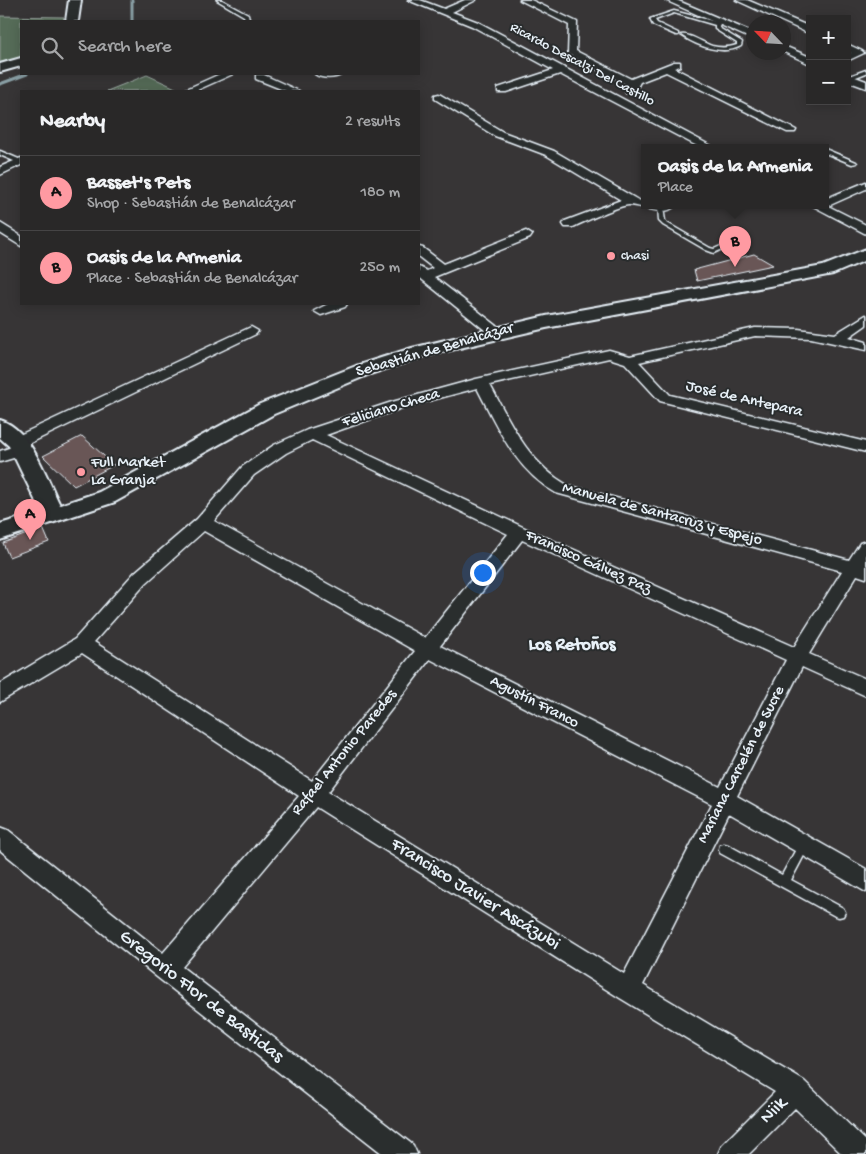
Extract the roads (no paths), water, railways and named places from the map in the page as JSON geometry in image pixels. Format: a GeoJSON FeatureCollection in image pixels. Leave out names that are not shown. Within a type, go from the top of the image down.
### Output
{"type":"FeatureCollection","features":[{"type":"Feature","properties":{"kind":"main road"},"geometry":{"type":"LineString","coordinates":[[72,20],[75,0]]}},
{"type":"Feature","properties":{"kind":"main road"},"geometry":{"type":"LineString","coordinates":[[0,68],[20,62]]}},
{"type":"Feature","properties":{"kind":"main road","name":"Sebastián de Benalcázar"},"geometry":{"type":"LineString","coordinates":[[0,532],[54,516],[107,496],[234,426],[300,394],[419,352],[496,332],[805,275],[827,270],[866,254]]}},
{"type":"Feature","properties":{"kind":"main road"},"geometry":{"type":"LineString","coordinates":[[0,427],[20,446],[54,516]]}},
{"type":"Feature","properties":{"kind":"street","name":"Ricardo Descalzi Del Castillo"},"geometry":{"type":"LineString","coordinates":[[412,0],[475,24],[603,94],[701,144]]}},
{"type":"Feature","properties":{"kind":"street"},"geometry":{"type":"LineString","coordinates":[[445,12],[472,0]]}},
{"type":"Feature","properties":{"kind":"street"},"geometry":{"type":"LineString","coordinates":[[524,0],[574,24],[571,52],[632,85]]}},
{"type":"Feature","properties":{"kind":"street"},"geometry":{"type":"LineString","coordinates":[[668,0],[718,23],[746,33]]}},
{"type":"Feature","properties":{"kind":"street"},"geometry":{"type":"LineString","coordinates":[[740,0],[806,29]]}},
{"type":"Feature","properties":{"kind":"street"},"geometry":{"type":"LineString","coordinates":[[851,49],[859,53],[851,56]]}},
{"type":"Feature","properties":{"kind":"street"},"geometry":{"type":"LineString","coordinates":[[791,53],[808,60]]}},
{"type":"Feature","properties":{"kind":"street"},"geometry":{"type":"LineString","coordinates":[[603,94],[632,85],[677,64]]}},
{"type":"Feature","properties":{"kind":"street"},"geometry":{"type":"LineString","coordinates":[[666,68],[791,130]]}},
{"type":"Feature","properties":{"kind":"street"},"geometry":{"type":"LineString","coordinates":[[502,90],[560,71]]}},
{"type":"Feature","properties":{"kind":"street"},"geometry":{"type":"LineString","coordinates":[[189,90],[224,75]]}},
{"type":"Feature","properties":{"kind":"street"},"geometry":{"type":"LineString","coordinates":[[260,77],[292,90]]}},
{"type":"Feature","properties":{"kind":"street"},"geometry":{"type":"LineString","coordinates":[[851,78],[866,85]]}},
{"type":"Feature","properties":{"kind":"street"},"geometry":{"type":"LineString","coordinates":[[613,99],[632,90],[632,85]]}},
{"type":"Feature","properties":{"kind":"street"},"geometry":{"type":"LineString","coordinates":[[439,97],[499,134],[550,153],[641,205]]}},
{"type":"Feature","properties":{"kind":"street"},"geometry":{"type":"LineString","coordinates":[[0,172],[20,162]]}},
{"type":"Feature","properties":{"kind":"street"},"geometry":{"type":"LineString","coordinates":[[829,202],[865,186]]}},
{"type":"Feature","properties":{"kind":"street"},"geometry":{"type":"LineString","coordinates":[[569,224],[631,200]]}},
{"type":"Feature","properties":{"kind":"street"},"geometry":{"type":"LineString","coordinates":[[826,209],[866,230]]}},
{"type":"Feature","properties":{"kind":"street"},"geometry":{"type":"LineString","coordinates":[[0,226],[20,241]]}},
{"type":"Feature","properties":{"kind":"street"},"geometry":{"type":"LineString","coordinates":[[421,273],[442,269],[526,235]]}},
{"type":"Feature","properties":{"kind":"street"},"geometry":{"type":"LineString","coordinates":[[420,252],[442,269]]}},
{"type":"Feature","properties":{"kind":"street"},"geometry":{"type":"LineString","coordinates":[[421,273],[496,332]]}},
{"type":"Feature","properties":{"kind":"street"},"geometry":{"type":"LineString","coordinates":[[321,311],[337,305]]}},
{"type":"Feature","properties":{"kind":"street"},"geometry":{"type":"LineString","coordinates":[[839,338],[866,318]]}},
{"type":"Feature","properties":{"kind":"street"},"geometry":{"type":"LineString","coordinates":[[0,457],[250,331]]}},
{"type":"Feature","properties":{"kind":"street","name":"Feliciano Checa"},"geometry":{"type":"LineString","coordinates":[[0,694],[82,644],[140,578],[203,523],[248,472],[280,449],[312,434],[397,405],[481,382],[609,354],[630,360],[755,332],[791,331],[839,338],[866,346]]}},
{"type":"Feature","properties":{"kind":"street","name":"José de Antepara"},"geometry":{"type":"LineString","coordinates":[[630,360],[647,381],[665,398],[866,447]]}},
{"type":"Feature","properties":{"kind":"street","name":"Manuela de Santacruz y Espejo"},"geometry":{"type":"LineString","coordinates":[[481,382],[530,466],[547,482],[562,489],[859,569]]}},
{"type":"Feature","properties":{"kind":"street","name":"Francisco Gálvez Paz"},"geometry":{"type":"LineString","coordinates":[[312,434],[519,532],[866,688]]}},
{"type":"Feature","properties":{"kind":"street","name":"Agustín Franco"},"geometry":{"type":"LineString","coordinates":[[203,523],[428,649],[725,800],[866,881]]}},
{"type":"Feature","properties":{"kind":"street","name":"Rafael Antonio Paredes"},"geometry":{"type":"LineString","coordinates":[[165,969],[314,794],[519,532]]}},
{"type":"Feature","properties":{"kind":"street","name":"Mariana Carcelén de Sucre"},"geometry":{"type":"LineString","coordinates":[[628,990],[798,656],[859,569],[866,546]]}},
{"type":"Feature","properties":{"kind":"street","name":"Francisco Javier Ascázubi"},"geometry":{"type":"LineString","coordinates":[[82,644],[314,794],[628,990],[795,1090],[861,1154]]}},
{"type":"Feature","properties":{"kind":"street","name":"Gregorio Flor de Bastidas"},"geometry":{"type":"LineString","coordinates":[[0,837],[165,969],[404,1154]]}},
{"type":"Feature","properties":{"kind":"street","name":"Niik"},"geometry":{"type":"LineString","coordinates":[[731,1154],[795,1090]]}},
{"type":"Feature","properties":{"kind":"lane"},"geometry":{"type":"LineString","coordinates":[[219,0],[246,15],[247,19],[245,20]]}},
{"type":"Feature","properties":{"kind":"lane"},"geometry":{"type":"LineString","coordinates":[[676,34],[655,24],[652,19],[674,12],[718,23],[720,31],[740,44],[721,50],[683,35]]}},
{"type":"Feature","properties":{"kind":"lane"},"geometry":{"type":"LineString","coordinates":[[851,76],[866,71]]}},
{"type":"Feature","properties":{"kind":"lane"},"geometry":{"type":"LineString","coordinates":[[829,152],[854,164]]}},
{"type":"Feature","properties":{"kind":"lane"},"geometry":{"type":"LineString","coordinates":[[0,153],[20,161]]}},
{"type":"Feature","properties":{"kind":"lane"},"geometry":{"type":"LineString","coordinates":[[661,209],[662,221],[665,224],[708,249],[714,251],[732,243]]}},
{"type":"Feature","properties":{"kind":"lane"},"geometry":{"type":"LineString","coordinates":[[784,881],[804,846]]}},
{"type":"Feature","properties":{"kind":"lane"},"geometry":{"type":"LineString","coordinates":[[724,849],[839,912]]}},
{"type":"Feature","properties":{"kind":"waterway"},"geometry":{"type":"LineString","coordinates":[[132,0],[132,20]]}},
{"type":"Feature","properties":{"kind":"waterway"},"geometry":{"type":"LineString","coordinates":[[0,84],[24,75]]}},
{"type":"Feature","properties":{"kind":"place","name":"chasi"},"geometry":{"type":"Point","coordinates":[611,256]}},
{"type":"Feature","properties":{"kind":"place","name":"Oasis de la Armenia"},"geometry":{"type":"Point","coordinates":[735,267]}},
{"type":"Feature","properties":{"kind":"place","name":"Full Market La Granja"},"geometry":{"type":"Point","coordinates":[81,472]}},
{"type":"Feature","properties":{"kind":"place","name":"Basset's Pets"},"geometry":{"type":"Point","coordinates":[30,540]}},
{"type":"Feature","properties":{"kind":"district","name":"Los Retoños"},"geometry":{"type":"Point","coordinates":[572,645]}}]}
